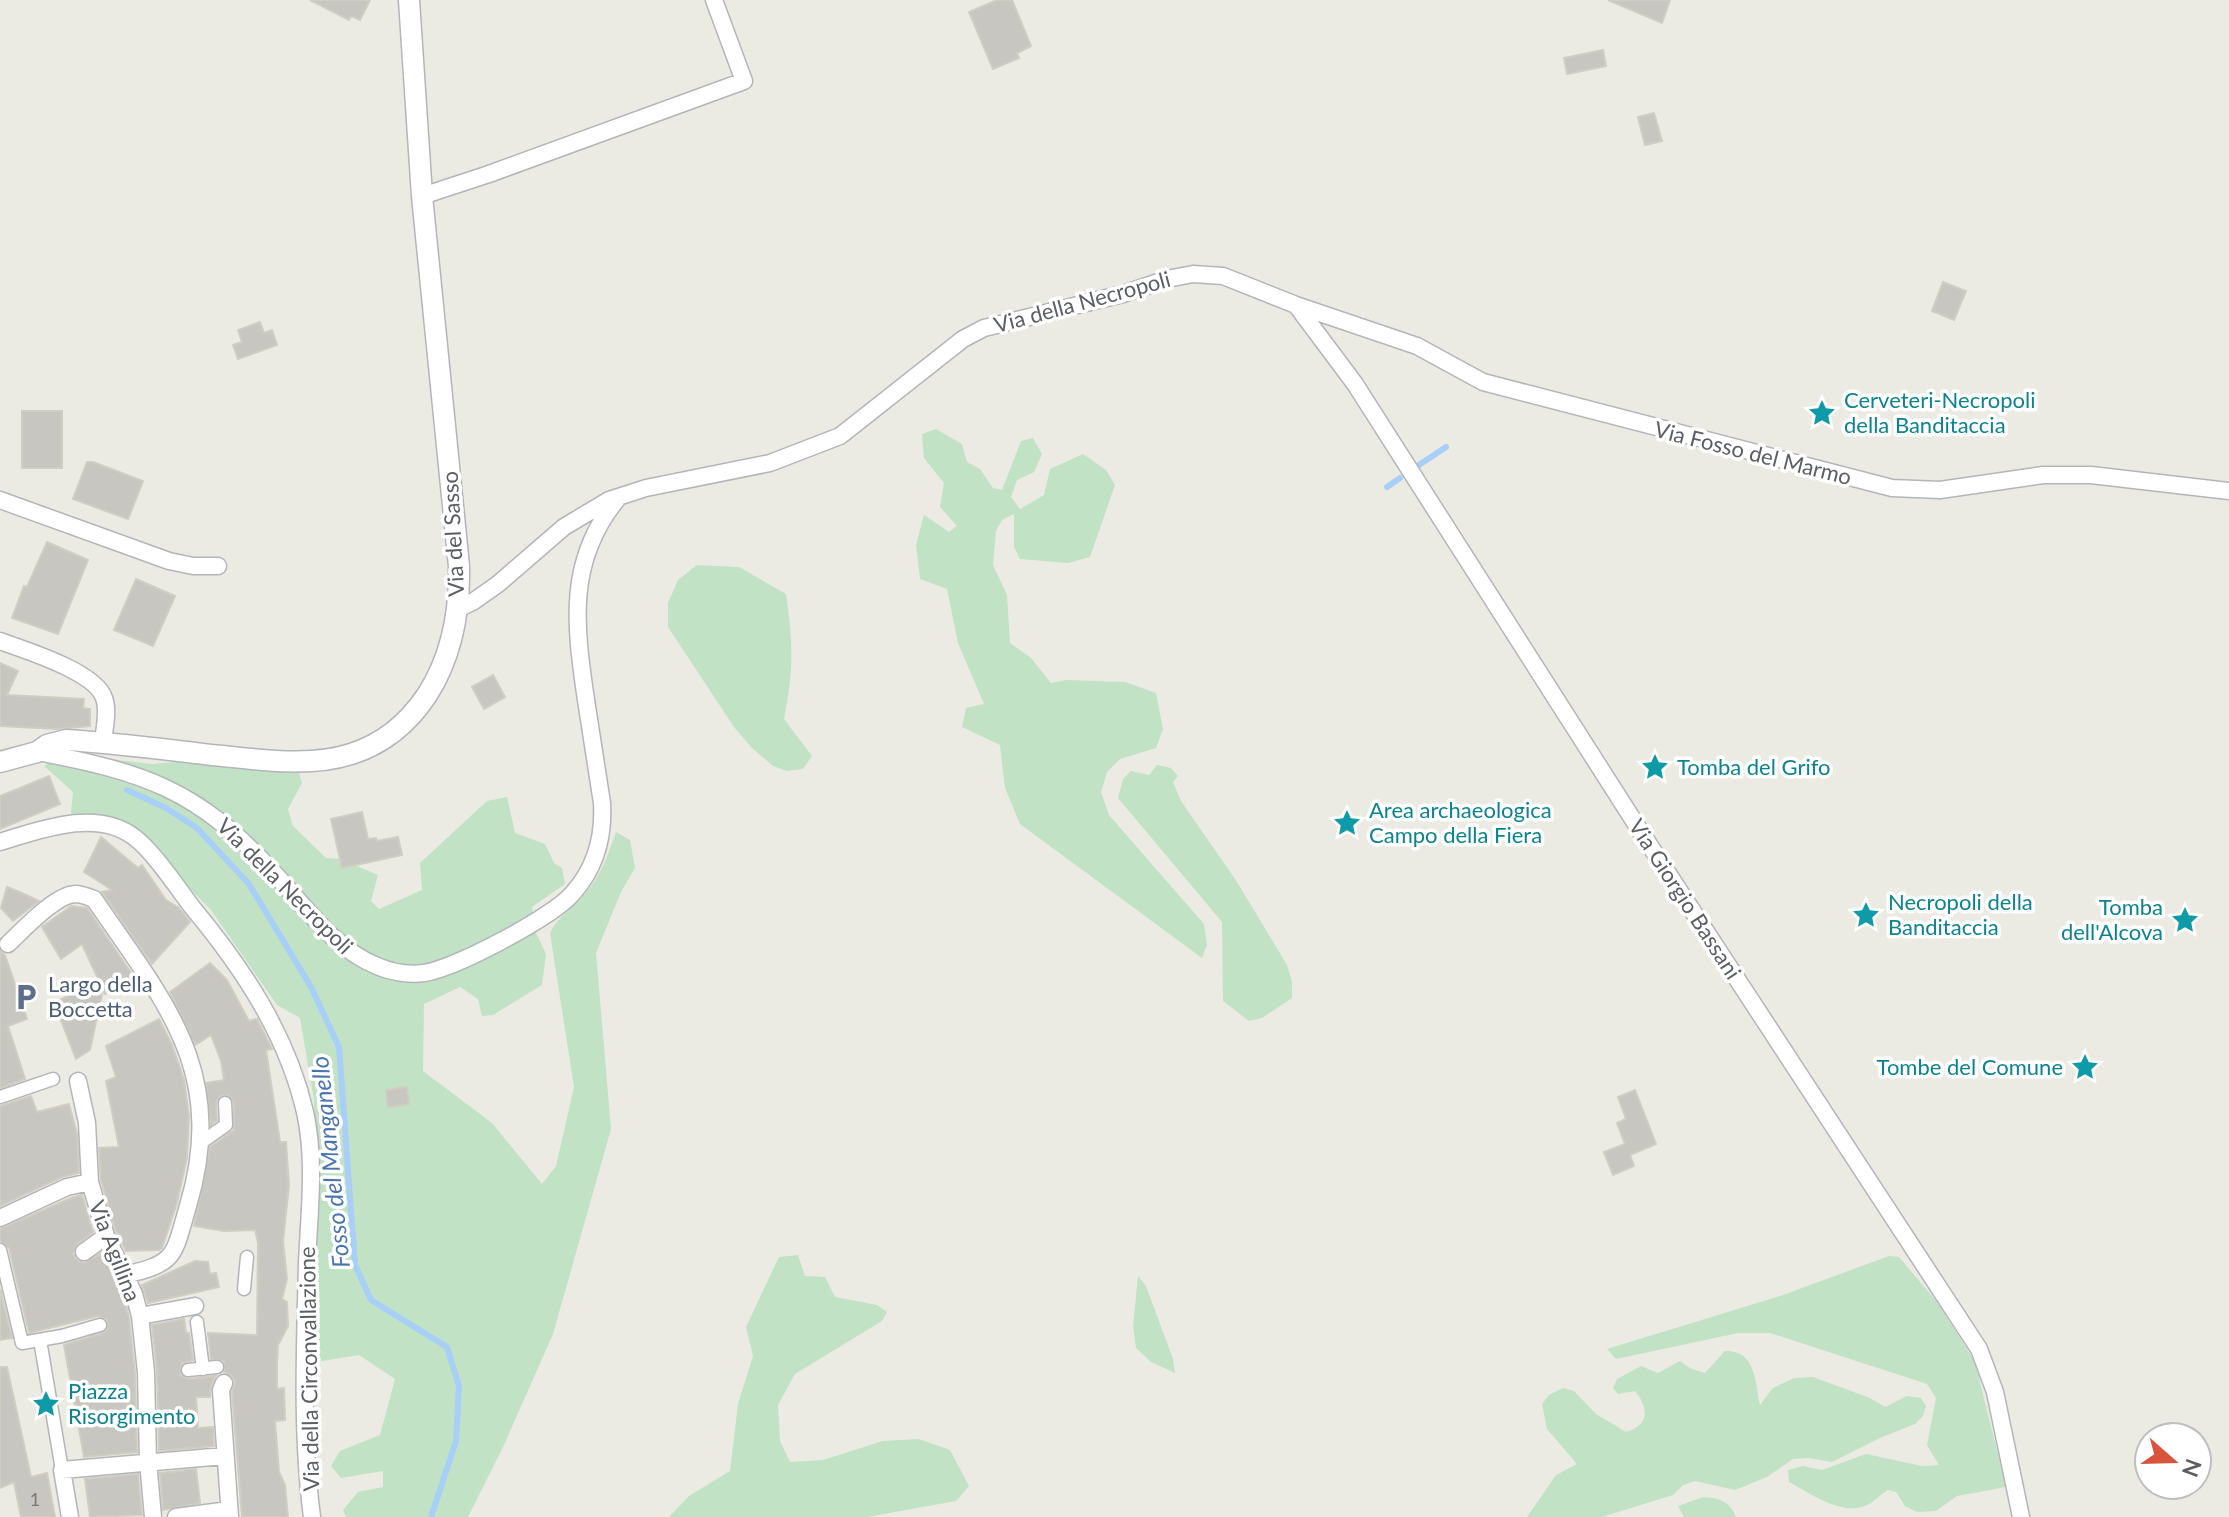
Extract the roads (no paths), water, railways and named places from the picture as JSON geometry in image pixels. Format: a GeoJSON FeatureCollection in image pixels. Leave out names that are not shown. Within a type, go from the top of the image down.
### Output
{"type":"FeatureCollection","features":[{"type":"Feature","properties":{"kind":"street","name":"Via del Sasso"},"geometry":{"type":"LineString","coordinates":[[37,752],[60,741],[277,761],[318,760],[359,752],[393,733],[419,706],[445,658],[458,609],[459,555],[422,196],[409,0]]}},
{"type":"Feature","properties":{"kind":"street"},"geometry":{"type":"LineString","coordinates":[[422,196],[744,81],[714,0]]}},
{"type":"Feature","properties":{"kind":"street","name":"Via della Necropoli"},"geometry":{"type":"LineString","coordinates":[[458,609],[498,584],[573,520],[620,495],[770,463],[840,436],[963,339],[984,328],[1193,274],[1223,276],[1296,305]]}},
{"type":"Feature","properties":{"kind":"street","name":"Via Fosso del Marmo"},"geometry":{"type":"LineString","coordinates":[[1296,305],[1417,346],[1483,382],[1892,488],[1940,490],[2043,475],[2091,475],[2229,491]]}},
{"type":"Feature","properties":{"kind":"street","name":"Via Giorgio Bassani"},"geometry":{"type":"LineString","coordinates":[[1296,305],[1355,384],[1649,845],[1979,1349],[1995,1392],[2021,1517]]}},
{"type":"Feature","properties":{"kind":"street","name":"Via della Necropoli"},"geometry":{"type":"LineString","coordinates":[[0,762],[37,752],[144,777],[201,806],[245,842],[322,926],[344,948],[360,958],[384,969],[409,973],[432,971],[457,963],[564,902],[586,876],[598,851],[602,803],[576,612],[588,550],[597,527],[620,495]]}},
{"type":"Feature","properties":{"kind":"street"},"geometry":{"type":"LineString","coordinates":[[0,500],[169,561],[193,566],[218,566]]}},
{"type":"Feature","properties":{"kind":"street"},"geometry":{"type":"LineString","coordinates":[[0,641],[96,684],[106,703],[103,743]]}},
{"type":"Feature","properties":{"kind":"street","name":"Via della Circonvallazione"},"geometry":{"type":"LineString","coordinates":[[0,842],[62,826],[92,822],[135,837],[225,947],[245,976],[276,1034],[299,1092],[309,1138],[305,1393],[312,1517]]}},
{"type":"Feature","properties":{"kind":"street"},"geometry":{"type":"LineString","coordinates":[[8,944],[36,917],[64,897],[76,894],[94,899],[159,994],[185,1043],[198,1092],[199,1144],[192,1192],[178,1242],[169,1257],[154,1268],[124,1275]]}},
{"type":"Feature","properties":{"kind":"street"},"geometry":{"type":"LineString","coordinates":[[0,1097],[53,1079]]}},
{"type":"Feature","properties":{"kind":"street","name":"Via Agillina"},"geometry":{"type":"LineString","coordinates":[[78,1081],[87,1123],[90,1182],[106,1236],[134,1294],[154,1371],[148,1461],[153,1517]]}},
{"type":"Feature","properties":{"kind":"street"},"geometry":{"type":"LineString","coordinates":[[199,1144],[226,1125],[225,1103]]}},
{"type":"Feature","properties":{"kind":"street"},"geometry":{"type":"LineString","coordinates":[[0,1218],[50,1194],[90,1182]]}},
{"type":"Feature","properties":{"kind":"street"},"geometry":{"type":"LineString","coordinates":[[84,1252],[106,1236]]}},
{"type":"Feature","properties":{"kind":"street"},"geometry":{"type":"LineString","coordinates":[[0,1250],[22,1343],[100,1325]]}},
{"type":"Feature","properties":{"kind":"street"},"geometry":{"type":"LineString","coordinates":[[244,1289],[247,1257]]}},
{"type":"Feature","properties":{"kind":"street"},"geometry":{"type":"LineString","coordinates":[[140,1316],[196,1314],[203,1369]]}},
{"type":"Feature","properties":{"kind":"street"},"geometry":{"type":"LineString","coordinates":[[40,1340],[70,1517]]}},
{"type":"Feature","properties":{"kind":"street"},"geometry":{"type":"LineString","coordinates":[[176,1517],[230,1513],[221,1375],[203,1369],[188,1370]]}},
{"type":"Feature","properties":{"kind":"street"},"geometry":{"type":"LineString","coordinates":[[62,1470],[224,1456]]}},
{"type":"Feature","properties":{"kind":"waterway"},"geometry":{"type":"LineString","coordinates":[[1416,467],[1446,447]]}},
{"type":"Feature","properties":{"kind":"waterway"},"geometry":{"type":"LineString","coordinates":[[1387,487],[1400,478]]}},
{"type":"Feature","properties":{"kind":"waterway","name":"Fosso del Manganello"},"geometry":{"type":"LineString","coordinates":[[127,790],[166,808],[197,828],[249,884],[311,987],[339,1047],[355,1265],[371,1300],[447,1347],[459,1386],[456,1441],[431,1517]]}},
{"type":"Feature","properties":{"kind":"place","name":"Cerveteri-Necropoli della Banditaccia"},"geometry":{"type":"Point","coordinates":[1822,413]}},
{"type":"Feature","properties":{"kind":"place","name":"Tomba del Grifo"},"geometry":{"type":"Point","coordinates":[1655,767]}},
{"type":"Feature","properties":{"kind":"place","name":"Area archaeologica Campo della Fiera"},"geometry":{"type":"Point","coordinates":[1347,823]}},
{"type":"Feature","properties":{"kind":"place","name":"Necropoli della Banditaccia"},"geometry":{"type":"Point","coordinates":[1866,915]}},
{"type":"Feature","properties":{"kind":"place","name":"Tomba dell'Alcova"},"geometry":{"type":"Point","coordinates":[2185,920]}},
{"type":"Feature","properties":{"kind":"place","name":"Largo della Boccetta"},"geometry":{"type":"Point","coordinates":[26,997]}},
{"type":"Feature","properties":{"kind":"place","name":"Tombe del Comune"},"geometry":{"type":"Point","coordinates":[2085,1067]}},
{"type":"Feature","properties":{"kind":"place","name":"Piazza Risorgimento"},"geometry":{"type":"Point","coordinates":[46,1404]}}]}
